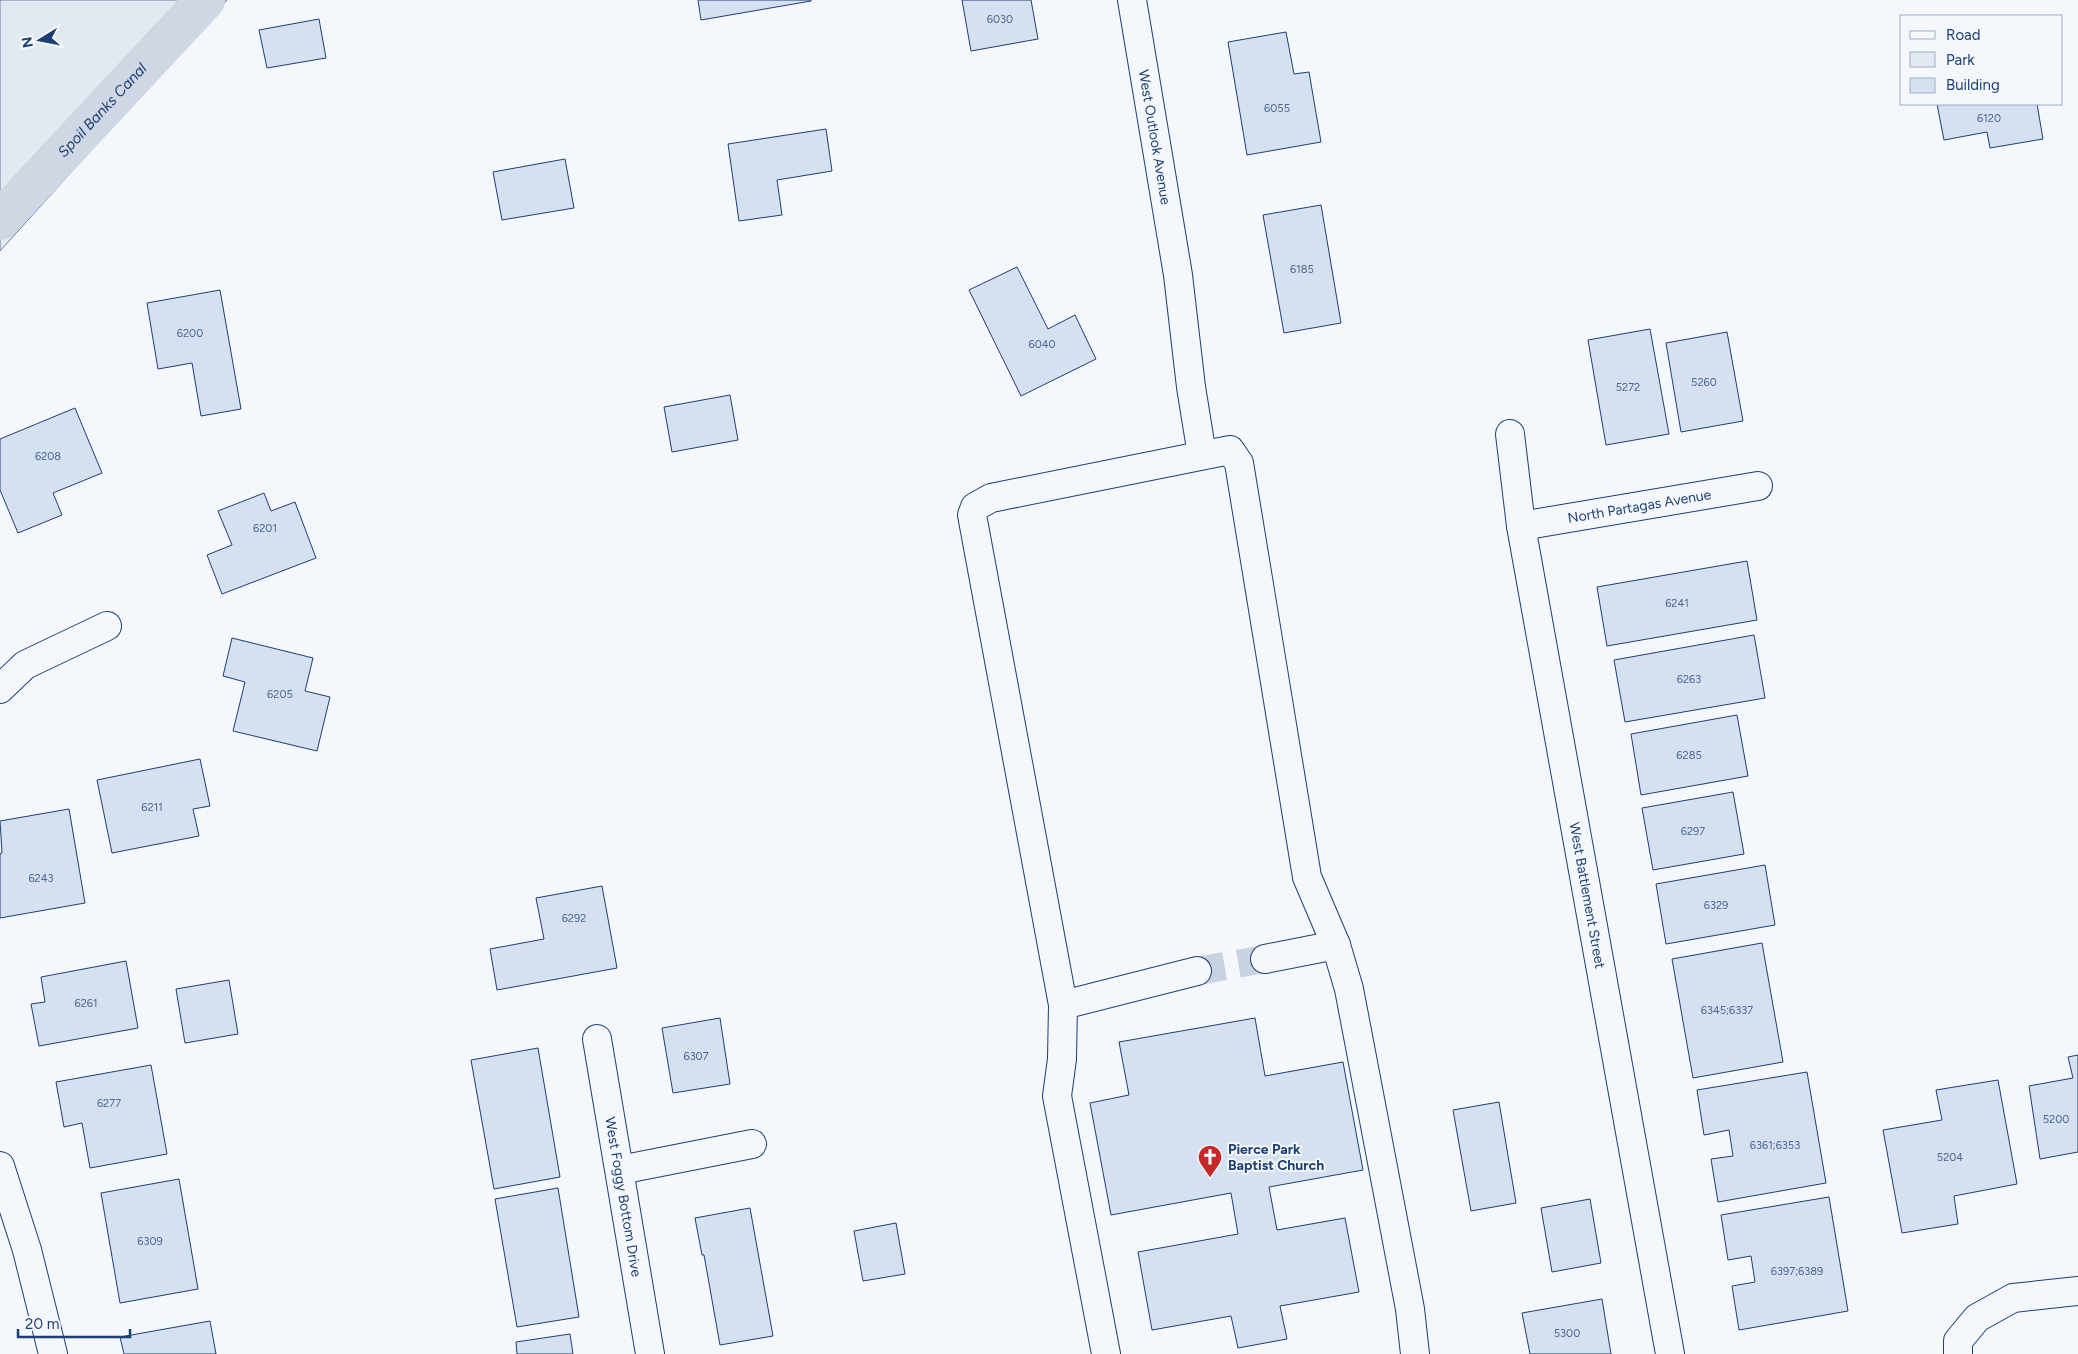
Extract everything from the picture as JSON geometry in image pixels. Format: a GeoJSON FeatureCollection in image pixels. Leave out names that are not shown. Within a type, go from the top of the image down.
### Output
{"type":"FeatureCollection","features":[{"type":"Feature","properties":{"kind":"street","name":"West Outlook Avenue"},"geometry":{"type":"LineString","coordinates":[[1132,0],[1178,275],[1191,387],[1202,455]]}},
{"type":"Feature","properties":{"kind":"street","name":"West Battlement Street"},"geometry":{"type":"LineString","coordinates":[[1510,434],[1521,526],[1670,1354]]}},
{"type":"Feature","properties":{"kind":"street"},"geometry":{"type":"LineString","coordinates":[[1106,1354],[1057,1096],[1062,1059],[1063,1005],[972,515],[975,507],[991,498],[1230,450],[1239,464],[1307,877],[1336,944],[1349,989],[1410,1309],[1415,1354]]}},
{"type":"Feature","properties":{"kind":"street","name":"North Partagas Avenue"},"geometry":{"type":"LineString","coordinates":[[1521,526],[1758,486]]}},
{"type":"Feature","properties":{"kind":"street"},"geometry":{"type":"LineString","coordinates":[[0,689],[25,665],[107,626]]}},
{"type":"Feature","properties":{"kind":"street"},"geometry":{"type":"LineString","coordinates":[[1265,959],[1336,944]]}},
{"type":"Feature","properties":{"kind":"street"},"geometry":{"type":"LineString","coordinates":[[1063,1005],[1197,971]]}},
{"type":"Feature","properties":{"kind":"street","name":"West Foggy Bottom Drive"},"geometry":{"type":"LineString","coordinates":[[597,1039],[650,1354]]}},
{"type":"Feature","properties":{"kind":"street"},"geometry":{"type":"LineString","coordinates":[[620,1170],[752,1144]]}},
{"type":"Feature","properties":{"kind":"street"},"geometry":{"type":"LineString","coordinates":[[0,1166],[27,1250],[53,1354]]}},
{"type":"Feature","properties":{"kind":"street"},"geometry":{"type":"LineString","coordinates":[[1958,1354],[1958,1341],[1976,1318],[2013,1298],[2078,1291]]}},
{"type":"Feature","properties":{"kind":"green space"},"geometry":{"type":"Polygon","coordinates":[[[0,0],[227,0],[0,251],[0,0]]]}},
{"type":"Feature","properties":{"kind":"building"},"geometry":{"type":"Polygon","coordinates":[[[698,0],[811,0],[811,1],[701,20],[698,0]]]}},
{"type":"Feature","properties":{"kind":"building"},"geometry":{"type":"Polygon","coordinates":[[[962,0],[1031,0],[1038,39],[971,51],[962,0]]]}},
{"type":"Feature","properties":{"kind":"building"},"geometry":{"type":"Polygon","coordinates":[[[319,19],[326,58],[267,68],[259,30],[319,19]]]}},
{"type":"Feature","properties":{"kind":"building"},"geometry":{"type":"Polygon","coordinates":[[[1286,32],[1294,74],[1309,72],[1321,142],[1247,155],[1228,42],[1286,32]]]}},
{"type":"Feature","properties":{"kind":"building"},"geometry":{"type":"Polygon","coordinates":[[[1937,105],[2037,105],[2043,139],[1990,148],[1987,132],[1944,140],[1937,105]]]}},
{"type":"Feature","properties":{"kind":"building"},"geometry":{"type":"Polygon","coordinates":[[[826,129],[832,171],[777,180],[782,215],[739,221],[728,144],[826,129]]]}},
{"type":"Feature","properties":{"kind":"building"},"geometry":{"type":"Polygon","coordinates":[[[565,159],[574,208],[502,220],[493,172],[565,159]]]}},
{"type":"Feature","properties":{"kind":"building"},"geometry":{"type":"Polygon","coordinates":[[[1321,205],[1341,323],[1284,333],[1263,215],[1321,205]]]}},
{"type":"Feature","properties":{"kind":"building"},"geometry":{"type":"Polygon","coordinates":[[[1017,267],[1048,329],[1075,315],[1096,359],[1021,396],[969,290],[1017,267]]]}},
{"type":"Feature","properties":{"kind":"building"},"geometry":{"type":"Polygon","coordinates":[[[220,290],[241,409],[201,416],[192,363],[158,369],[147,303],[220,290]]]}},
{"type":"Feature","properties":{"kind":"building"},"geometry":{"type":"Polygon","coordinates":[[[1650,329],[1669,434],[1606,445],[1588,340],[1650,329]]]}},
{"type":"Feature","properties":{"kind":"building"},"geometry":{"type":"Polygon","coordinates":[[[1727,332],[1743,421],[1681,432],[1666,343],[1727,332]]]}},
{"type":"Feature","properties":{"kind":"building"},"geometry":{"type":"Polygon","coordinates":[[[730,395],[738,440],[672,452],[664,407],[730,395]]]}},
{"type":"Feature","properties":{"kind":"building"},"geometry":{"type":"Polygon","coordinates":[[[75,408],[102,473],[53,493],[62,515],[18,533],[0,490],[0,439],[75,408]]]}},
{"type":"Feature","properties":{"kind":"building"},"geometry":{"type":"Polygon","coordinates":[[[264,493],[271,511],[295,502],[316,558],[222,594],[207,555],[232,545],[218,511],[264,493]]]}},
{"type":"Feature","properties":{"kind":"building"},"geometry":{"type":"Polygon","coordinates":[[[1747,561],[1757,620],[1607,646],[1597,587],[1747,561]]]}},
{"type":"Feature","properties":{"kind":"building"},"geometry":{"type":"Polygon","coordinates":[[[1754,635],[1765,698],[1625,722],[1614,660],[1754,635]]]}},
{"type":"Feature","properties":{"kind":"building"},"geometry":{"type":"Polygon","coordinates":[[[232,638],[313,658],[305,691],[330,697],[317,751],[233,731],[245,682],[223,676],[232,638]]]}},
{"type":"Feature","properties":{"kind":"building"},"geometry":{"type":"Polygon","coordinates":[[[1737,715],[1748,776],[1641,795],[1631,734],[1737,715]]]}},
{"type":"Feature","properties":{"kind":"building"},"geometry":{"type":"Polygon","coordinates":[[[200,759],[210,806],[193,809],[199,836],[112,853],[97,780],[200,759]]]}},
{"type":"Feature","properties":{"kind":"building"},"geometry":{"type":"Polygon","coordinates":[[[1733,792],[1744,854],[1653,870],[1642,808],[1733,792]]]}},
{"type":"Feature","properties":{"kind":"building"},"geometry":{"type":"Polygon","coordinates":[[[69,809],[85,903],[0,918],[0,854],[2,853],[0,821],[69,809]]]}},
{"type":"Feature","properties":{"kind":"building"},"geometry":{"type":"Polygon","coordinates":[[[1765,865],[1775,925],[1666,944],[1656,884],[1765,865]]]}},
{"type":"Feature","properties":{"kind":"building"},"geometry":{"type":"Polygon","coordinates":[[[602,886],[617,968],[497,990],[490,949],[544,939],[536,898],[602,886]]]}},
{"type":"Feature","properties":{"kind":"building"},"geometry":{"type":"Polygon","coordinates":[[[1762,943],[1783,1062],[1693,1078],[1672,959],[1762,943]]]}},
{"type":"Feature","properties":{"kind":"building"},"geometry":{"type":"Polygon","coordinates":[[[126,961],[138,1028],[39,1046],[31,1004],[45,1002],[41,977],[126,961]]]}},
{"type":"Feature","properties":{"kind":"building"},"geometry":{"type":"Polygon","coordinates":[[[229,980],[238,1034],[185,1043],[176,989],[229,980]]]}},
{"type":"Feature","properties":{"kind":"building"},"geometry":{"type":"Polygon","coordinates":[[[720,1018],[730,1084],[673,1093],[662,1028],[720,1018]]]}},
{"type":"Feature","properties":{"kind":"building","name":"Pierce Park Baptist Church"},"geometry":{"type":"Polygon","coordinates":[[[1255,1018],[1265,1076],[1343,1062],[1363,1170],[1269,1187],[1277,1230],[1345,1218],[1359,1292],[1280,1306],[1287,1339],[1238,1348],[1231,1316],[1152,1330],[1138,1252],[1238,1234],[1231,1193],[1111,1215],[1090,1103],[1129,1095],[1119,1042],[1255,1018]]]}},
{"type":"Feature","properties":{"kind":"building"},"geometry":{"type":"Polygon","coordinates":[[[538,1048],[560,1177],[494,1189],[471,1060],[538,1048]]]}},
{"type":"Feature","properties":{"kind":"building"},"geometry":{"type":"Polygon","coordinates":[[[2078,1055],[2078,1152],[2040,1159],[2029,1086],[2073,1078],[2068,1057],[2078,1055]]]}},
{"type":"Feature","properties":{"kind":"building"},"geometry":{"type":"Polygon","coordinates":[[[151,1065],[167,1154],[90,1168],[82,1123],[64,1127],[56,1082],[151,1065]]]}},
{"type":"Feature","properties":{"kind":"building"},"geometry":{"type":"Polygon","coordinates":[[[1807,1072],[1826,1183],[1718,1202],[1711,1159],[1733,1156],[1729,1130],[1704,1135],[1697,1090],[1807,1072]]]}},
{"type":"Feature","properties":{"kind":"building"},"geometry":{"type":"Polygon","coordinates":[[[1998,1080],[2017,1184],[1954,1196],[1958,1224],[1902,1233],[1883,1130],[1942,1120],[1936,1090],[1998,1080]]]}},
{"type":"Feature","properties":{"kind":"building"},"geometry":{"type":"Polygon","coordinates":[[[1499,1102],[1516,1203],[1471,1211],[1453,1110],[1499,1102]]]}},
{"type":"Feature","properties":{"kind":"building"},"geometry":{"type":"Polygon","coordinates":[[[179,1179],[198,1289],[120,1303],[101,1193],[179,1179]]]}},
{"type":"Feature","properties":{"kind":"building"},"geometry":{"type":"Polygon","coordinates":[[[558,1188],[579,1317],[517,1327],[495,1199],[558,1188]]]}},
{"type":"Feature","properties":{"kind":"building"},"geometry":{"type":"Polygon","coordinates":[[[1829,1197],[1848,1311],[1739,1330],[1732,1286],[1755,1282],[1751,1256],[1728,1260],[1721,1215],[1829,1197]]]}},
{"type":"Feature","properties":{"kind":"building"},"geometry":{"type":"Polygon","coordinates":[[[1590,1199],[1601,1263],[1552,1272],[1541,1208],[1590,1199]]]}},
{"type":"Feature","properties":{"kind":"building"},"geometry":{"type":"Polygon","coordinates":[[[750,1208],[773,1336],[720,1345],[704,1255],[702,1255],[695,1218],[750,1208]]]}},
{"type":"Feature","properties":{"kind":"building"},"geometry":{"type":"Polygon","coordinates":[[[896,1223],[905,1274],[863,1281],[854,1231],[896,1223]]]}},
{"type":"Feature","properties":{"kind":"building"},"geometry":{"type":"Polygon","coordinates":[[[1602,1299],[1611,1354],[1530,1354],[1522,1313],[1602,1299]]]}},
{"type":"Feature","properties":{"kind":"building"},"geometry":{"type":"Polygon","coordinates":[[[210,1321],[216,1354],[124,1354],[120,1337],[210,1321]]]}},
{"type":"Feature","properties":{"kind":"building"},"geometry":{"type":"Polygon","coordinates":[[[570,1334],[573,1354],[517,1354],[516,1342],[570,1334]]]}},
{"type":"Feature","properties":{"kind":"waterway","name":"Spoil Banks Canal"},"geometry":{"type":"LineString","coordinates":[[0,220],[205,0]]}},
{"type":"Feature","properties":{"kind":"tunnel"},"geometry":{"type":"LineString","coordinates":[[1197,971],[1265,959]]}},
{"type":"Feature","properties":{"kind":"place","name":"Pierce Park Baptist Church"},"geometry":{"type":"Point","coordinates":[1210,1178]}}]}
